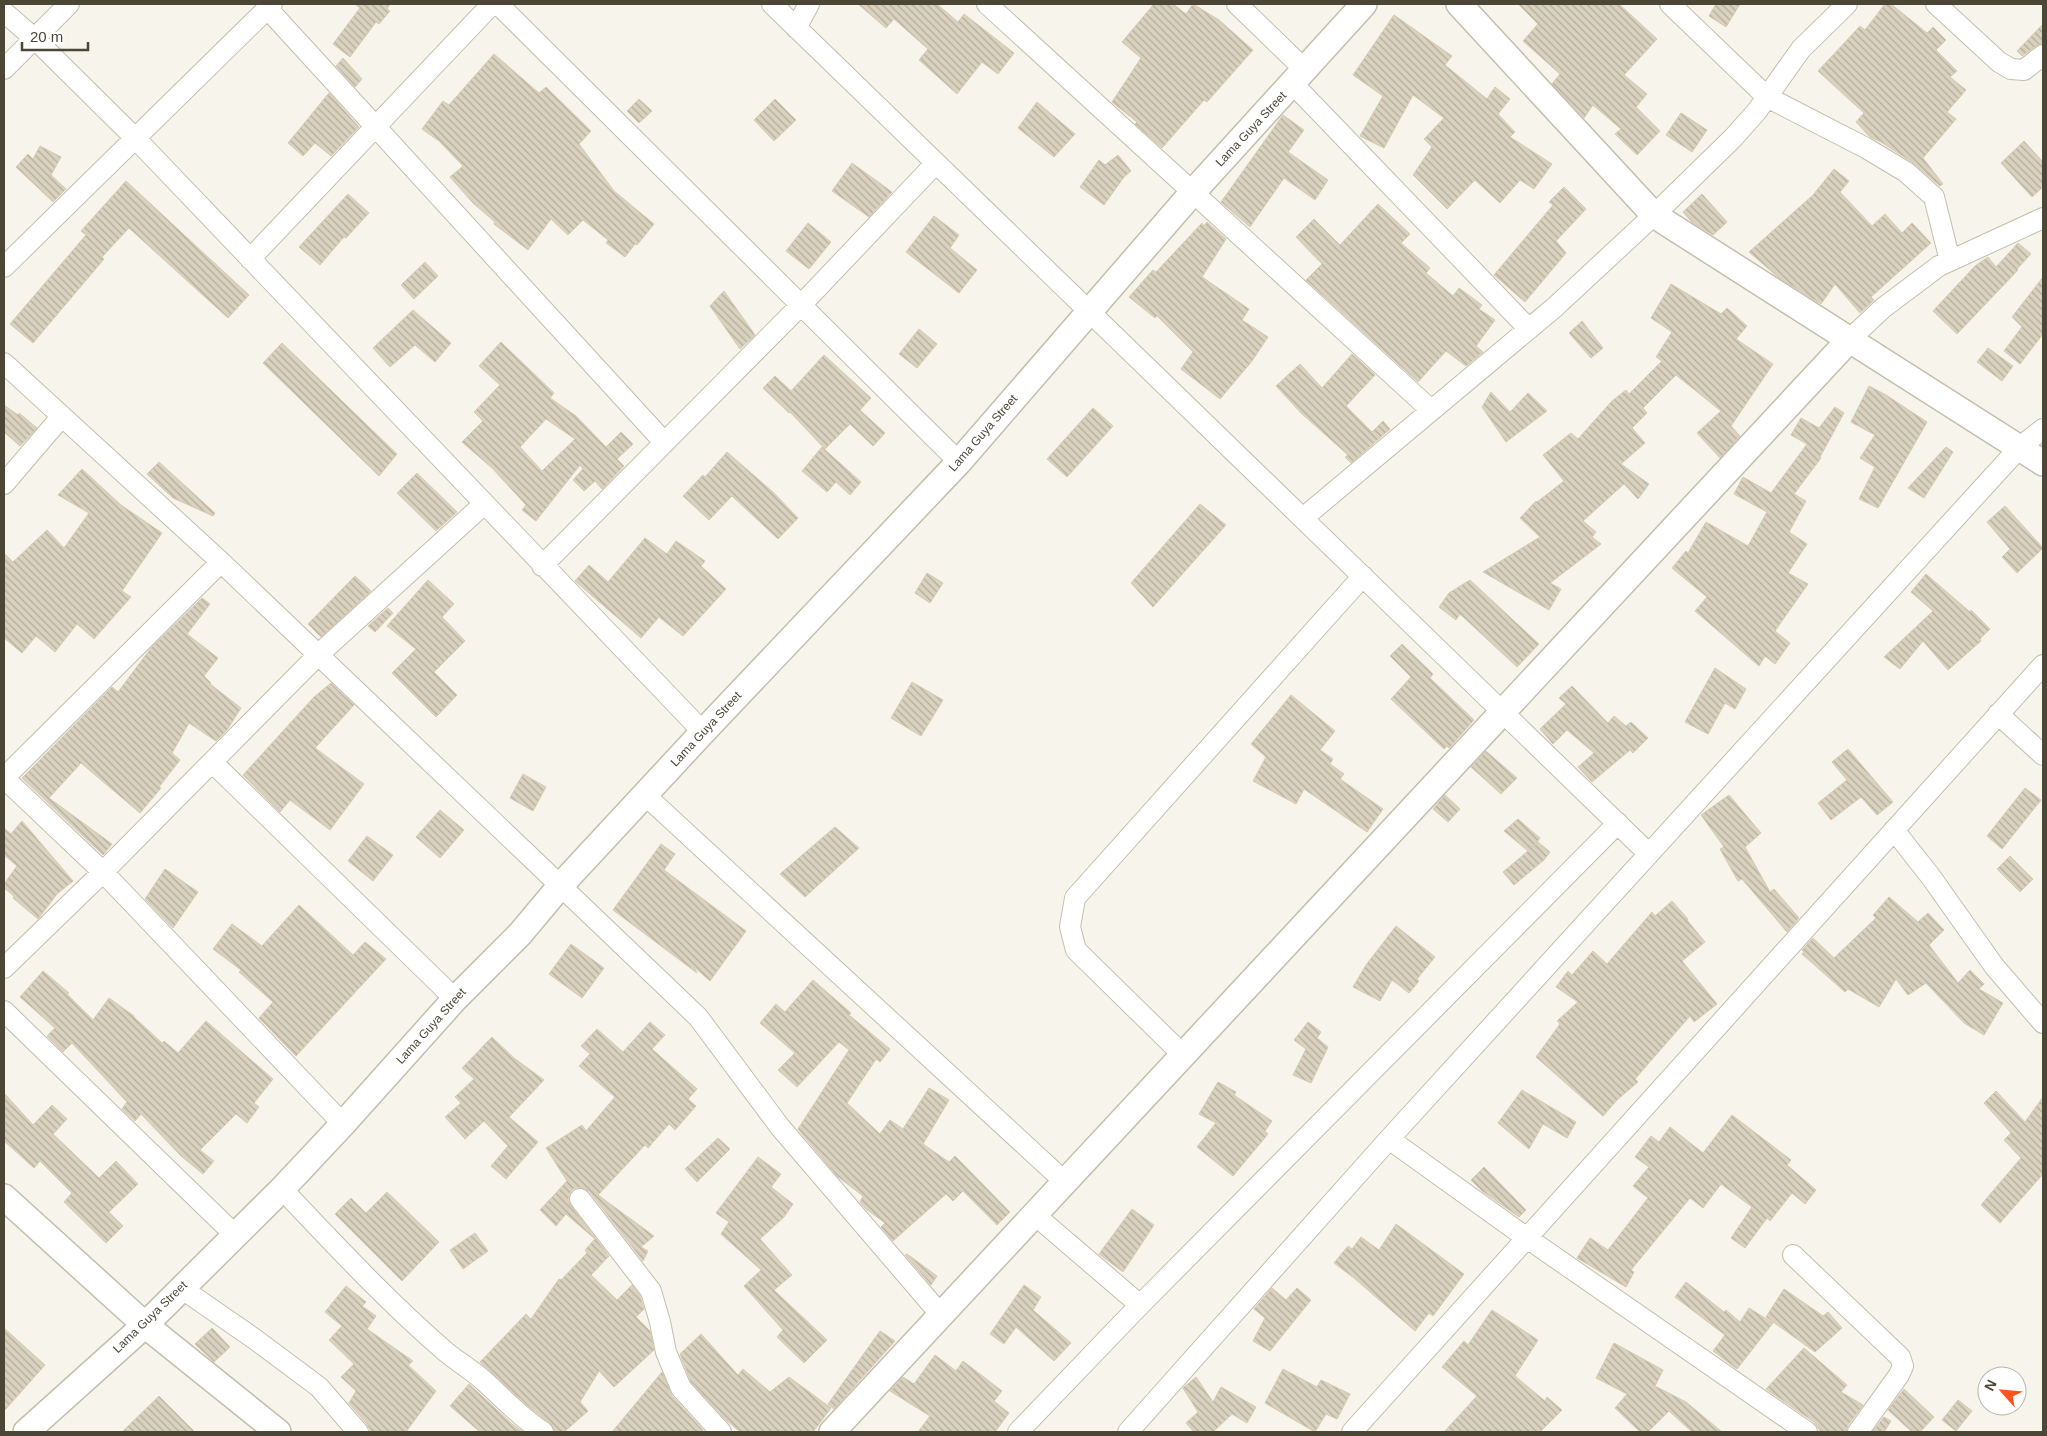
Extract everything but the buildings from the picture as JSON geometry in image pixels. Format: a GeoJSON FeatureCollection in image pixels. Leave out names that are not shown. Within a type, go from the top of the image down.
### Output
{"type":"FeatureCollection","features":[{"type":"Feature","properties":{"kind":"street"},"geometry":{"type":"LineString","coordinates":[[4,69],[70,4]]}},
{"type":"Feature","properties":{"kind":"street"},"geometry":{"type":"LineString","coordinates":[[250,259],[374,126],[492,4]]}},
{"type":"Feature","properties":{"kind":"street"},"geometry":{"type":"LineString","coordinates":[[498,4],[959,462]]}},
{"type":"Feature","properties":{"kind":"street"},"geometry":{"type":"LineString","coordinates":[[772,4],[1649,854]]}},
{"type":"Feature","properties":{"kind":"street"},"geometry":{"type":"LineString","coordinates":[[796,28],[809,4]]}},
{"type":"Feature","properties":{"kind":"street"},"geometry":{"type":"LineString","coordinates":[[987,4],[1432,410]]}},
{"type":"Feature","properties":{"kind":"street"},"geometry":{"type":"LineString","coordinates":[[1237,4],[1299,77],[1529,328]]}},
{"type":"Feature","properties":{"kind":"street","name":"Lama Guya Street"},"geometry":{"type":"LineString","coordinates":[[26,1432],[145,1325],[282,1189],[343,1124],[455,999],[520,934],[561,885],[644,794],[959,462],[1193,192],[1364,4]]}},
{"type":"Feature","properties":{"kind":"street"},"geometry":{"type":"LineString","coordinates":[[1459,4],[1654,215],[1851,338],[2043,462]]}},
{"type":"Feature","properties":{"kind":"street"},"geometry":{"type":"LineString","coordinates":[[1670,4],[1768,97],[1866,148],[1906,172],[1934,197],[1950,261]]}},
{"type":"Feature","properties":{"kind":"street"},"geometry":{"type":"LineString","coordinates":[[1303,518],[1529,328],[1654,215],[1758,111],[1801,49],[1847,4]]}},
{"type":"Feature","properties":{"kind":"street"},"geometry":{"type":"LineString","coordinates":[[1936,4],[1999,62],[2011,69],[2024,70],[2043,55]]}},
{"type":"Feature","properties":{"kind":"street"},"geometry":{"type":"LineString","coordinates":[[4,268],[270,6],[374,126],[664,442]]}},
{"type":"Feature","properties":{"kind":"street"},"geometry":{"type":"LineString","coordinates":[[4,12],[35,39],[136,139],[542,566],[703,732]]}},
{"type":"Feature","properties":{"kind":"street"},"geometry":{"type":"LineString","coordinates":[[542,566],[802,304],[936,163]]}},
{"type":"Feature","properties":{"kind":"street"},"geometry":{"type":"LineString","coordinates":[[832,1432],[1851,338],[1883,308],[1939,266],[2043,218]]}},
{"type":"Feature","properties":{"kind":"street"},"geometry":{"type":"LineString","coordinates":[[4,363],[319,654],[698,1017],[780,1127],[941,1315]]}},
{"type":"Feature","properties":{"kind":"street"},"geometry":{"type":"LineString","coordinates":[[4,484],[62,416]]}},
{"type":"Feature","properties":{"kind":"street"},"geometry":{"type":"LineString","coordinates":[[1128,1432],[1389,1139],[2020,448],[2043,429]]}},
{"type":"Feature","properties":{"kind":"street"},"geometry":{"type":"LineString","coordinates":[[4,968],[103,872],[319,654],[484,504]]}},
{"type":"Feature","properties":{"kind":"street"},"geometry":{"type":"LineString","coordinates":[[221,562],[4,778],[103,872],[343,1124]]}},
{"type":"Feature","properties":{"kind":"street"},"geometry":{"type":"LineString","coordinates":[[1183,1055],[1076,950],[1070,927],[1075,898],[1363,576]]}},
{"type":"Feature","properties":{"kind":"street"},"geometry":{"type":"LineString","coordinates":[[1352,1432],[2043,665]]}},
{"type":"Feature","properties":{"kind":"street"},"geometry":{"type":"LineString","coordinates":[[1998,714],[2043,755]]}},
{"type":"Feature","properties":{"kind":"street"},"geometry":{"type":"LineString","coordinates":[[212,762],[455,999]]}},
{"type":"Feature","properties":{"kind":"street"},"geometry":{"type":"LineString","coordinates":[[644,794],[1065,1182]]}},
{"type":"Feature","properties":{"kind":"street"},"geometry":{"type":"LineString","coordinates":[[1018,1432],[1140,1305],[1618,823]]}},
{"type":"Feature","properties":{"kind":"street"},"geometry":{"type":"LineString","coordinates":[[1894,830],[1931,877],[1994,966],[2043,1023]]}},
{"type":"Feature","properties":{"kind":"street"},"geometry":{"type":"LineString","coordinates":[[4,1011],[235,1235]]}},
{"type":"Feature","properties":{"kind":"street"},"geometry":{"type":"LineString","coordinates":[[1389,1139],[1527,1238],[1807,1432]]}},
{"type":"Feature","properties":{"kind":"street"},"geometry":{"type":"LineString","coordinates":[[282,1189],[405,1314],[448,1354],[482,1378],[523,1418],[543,1432]]}},
{"type":"Feature","properties":{"kind":"street"},"geometry":{"type":"LineString","coordinates":[[4,1198],[145,1325],[278,1432]]}},
{"type":"Feature","properties":{"kind":"street"},"geometry":{"type":"LineString","coordinates":[[580,1198],[651,1291],[666,1352],[681,1388],[721,1432]]}},
{"type":"Feature","properties":{"kind":"street"},"geometry":{"type":"LineString","coordinates":[[1035,1215],[1140,1305]]}},
{"type":"Feature","properties":{"kind":"street"},"geometry":{"type":"LineString","coordinates":[[1793,1255],[1900,1357],[1903,1366],[1899,1375],[1858,1432]]}},
{"type":"Feature","properties":{"kind":"street"},"geometry":{"type":"LineString","coordinates":[[181,1288],[256,1340],[319,1388],[358,1432]]}}]}
